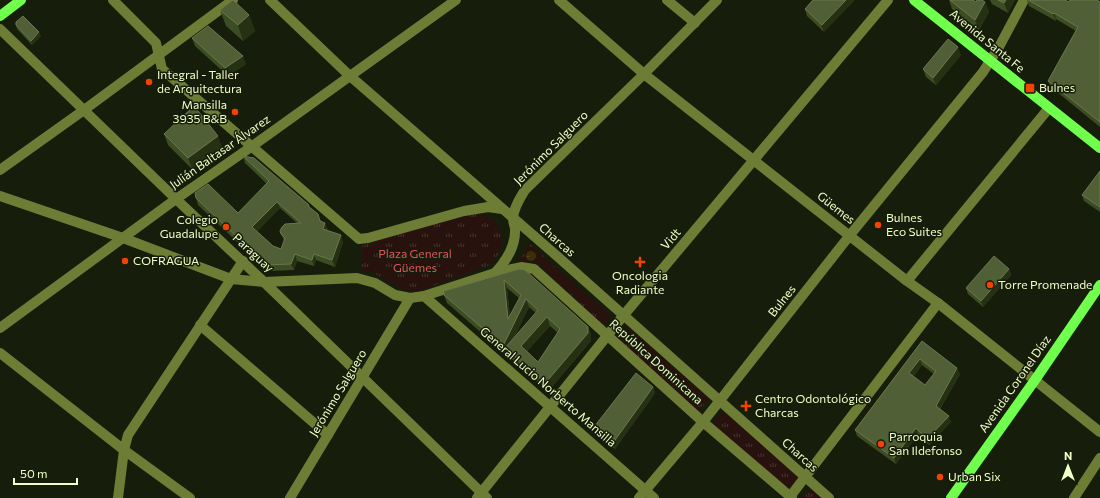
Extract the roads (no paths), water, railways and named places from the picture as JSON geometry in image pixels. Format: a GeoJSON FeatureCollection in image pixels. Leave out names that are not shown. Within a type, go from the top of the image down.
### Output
{"type":"FeatureCollection","features":[{"type":"Feature","properties":{"kind":"main road"},"geometry":{"type":"LineString","coordinates":[[0,16],[21,0]]}},
{"type":"Feature","properties":{"kind":"main road","name":"Avenida Santa Fe"},"geometry":{"type":"LineString","coordinates":[[916,1],[1100,148]]}},
{"type":"Feature","properties":{"kind":"main road","name":"Avenida Coronel Díaz"},"geometry":{"type":"LineString","coordinates":[[951,498],[1100,285]]}},
{"type":"Feature","properties":{"kind":"street"},"geometry":{"type":"LineString","coordinates":[[113,0],[156,43],[162,69],[359,239],[368,238],[464,211],[488,207],[502,209]]}},
{"type":"Feature","properties":{"kind":"street"},"geometry":{"type":"LineString","coordinates":[[0,170],[233,0]]}},
{"type":"Feature","properties":{"kind":"street","name":"Charcas"},"geometry":{"type":"LineString","coordinates":[[270,0],[350,76],[513,218],[829,498]]}},
{"type":"Feature","properties":{"kind":"street","name":"Julián Baltasar Álvarez"},"geometry":{"type":"LineString","coordinates":[[0,328],[176,199],[252,147],[456,0]]}},
{"type":"Feature","properties":{"kind":"street","name":"Güemes"},"geometry":{"type":"LineString","coordinates":[[559,0],[644,74],[938,303],[1100,432]]}},
{"type":"Feature","properties":{"kind":"street"},"geometry":{"type":"LineString","coordinates":[[667,0],[695,23]]}},
{"type":"Feature","properties":{"kind":"street","name":"Jerónimo Salguero"},"geometry":{"type":"LineString","coordinates":[[495,273],[505,262],[514,243],[515,229],[513,218],[517,203],[525,190],[718,0]]}},
{"type":"Feature","properties":{"kind":"street","name":"Vidt"},"geometry":{"type":"LineString","coordinates":[[482,496],[623,316],[888,0]]}},
{"type":"Feature","properties":{"kind":"street","name":"Bulnes"},"geometry":{"type":"LineString","coordinates":[[642,494],[703,422],[850,235],[983,72],[1024,0]]}},
{"type":"Feature","properties":{"kind":"street","name":"Paraguay"},"geometry":{"type":"LineString","coordinates":[[0,29],[176,199],[243,261],[482,496]]}},
{"type":"Feature","properties":{"kind":"street"},"geometry":{"type":"LineString","coordinates":[[908,280],[1049,108]]}},
{"type":"Feature","properties":{"kind":"street"},"geometry":{"type":"LineString","coordinates":[[0,196],[123,238],[231,279],[264,282],[357,278],[375,283],[395,294],[410,298],[424,296],[495,273]]}},
{"type":"Feature","properties":{"kind":"street"},"geometry":{"type":"LineString","coordinates":[[118,498],[124,450],[128,435],[243,261]]}},
{"type":"Feature","properties":{"kind":"street","name":"República Dominicana"},"geometry":{"type":"LineString","coordinates":[[495,273],[521,268],[534,269],[703,422],[791,498]]}},
{"type":"Feature","properties":{"kind":"street","name":"General Lucio Norberto Mansilla"},"geometry":{"type":"LineString","coordinates":[[424,296],[551,406],[642,494],[654,498]]}},
{"type":"Feature","properties":{"kind":"street","name":"Jerónimo Salguero"},"geometry":{"type":"LineString","coordinates":[[290,498],[410,298]]}},
{"type":"Feature","properties":{"kind":"street"},"geometry":{"type":"LineString","coordinates":[[791,498],[805,477],[938,303]]}},
{"type":"Feature","properties":{"kind":"street"},"geometry":{"type":"LineString","coordinates":[[200,325],[328,435]]}},
{"type":"Feature","properties":{"kind":"street"},"geometry":{"type":"LineString","coordinates":[[0,353],[124,450],[190,498]]}},
{"type":"Feature","properties":{"kind":"street"},"geometry":{"type":"LineString","coordinates":[[1074,498],[1100,458]]}},
{"type":"Feature","properties":{"kind":"water"},"geometry":{"type":"Polygon","coordinates":[[[529,251],[533,251],[535,252],[535,260],[529,261],[526,258],[526,254],[529,251]]]}},
{"type":"Feature","properties":{"kind":"place","name":"Integral - Taller de Arquitectura"},"geometry":{"type":"Point","coordinates":[149,82]}},
{"type":"Feature","properties":{"kind":"place","name":"Bulnes"},"geometry":{"type":"Point","coordinates":[1030,88]}},
{"type":"Feature","properties":{"kind":"place","name":"Mansilla 3935 B&B"},"geometry":{"type":"Point","coordinates":[235,112]}},
{"type":"Feature","properties":{"kind":"place","name":"Bulnes Eco Suites"},"geometry":{"type":"Point","coordinates":[878,225]}},
{"type":"Feature","properties":{"kind":"place","name":"Colegio Guadalupe"},"geometry":{"type":"Point","coordinates":[226,227]}},
{"type":"Feature","properties":{"kind":"place","name":"COFRAGUA"},"geometry":{"type":"Point","coordinates":[125,261]}},
{"type":"Feature","properties":{"kind":"place","name":"Oncologia Radiante"},"geometry":{"type":"Point","coordinates":[640,262]}},
{"type":"Feature","properties":{"kind":"place","name":"Torre Promenade"},"geometry":{"type":"Point","coordinates":[990,285]}},
{"type":"Feature","properties":{"kind":"place","name":"Centro Odontológico Charcas"},"geometry":{"type":"Point","coordinates":[746,406]}},
{"type":"Feature","properties":{"kind":"place","name":"Parroquia San Ildefonso"},"geometry":{"type":"Point","coordinates":[881,444]}},
{"type":"Feature","properties":{"kind":"place","name":"Urban Six"},"geometry":{"type":"Point","coordinates":[940,477]}},
{"type":"Feature","properties":{"kind":"park label","name":"Plaza General Güemes"},"geometry":{"type":"Point","coordinates":[415,261]}}]}
